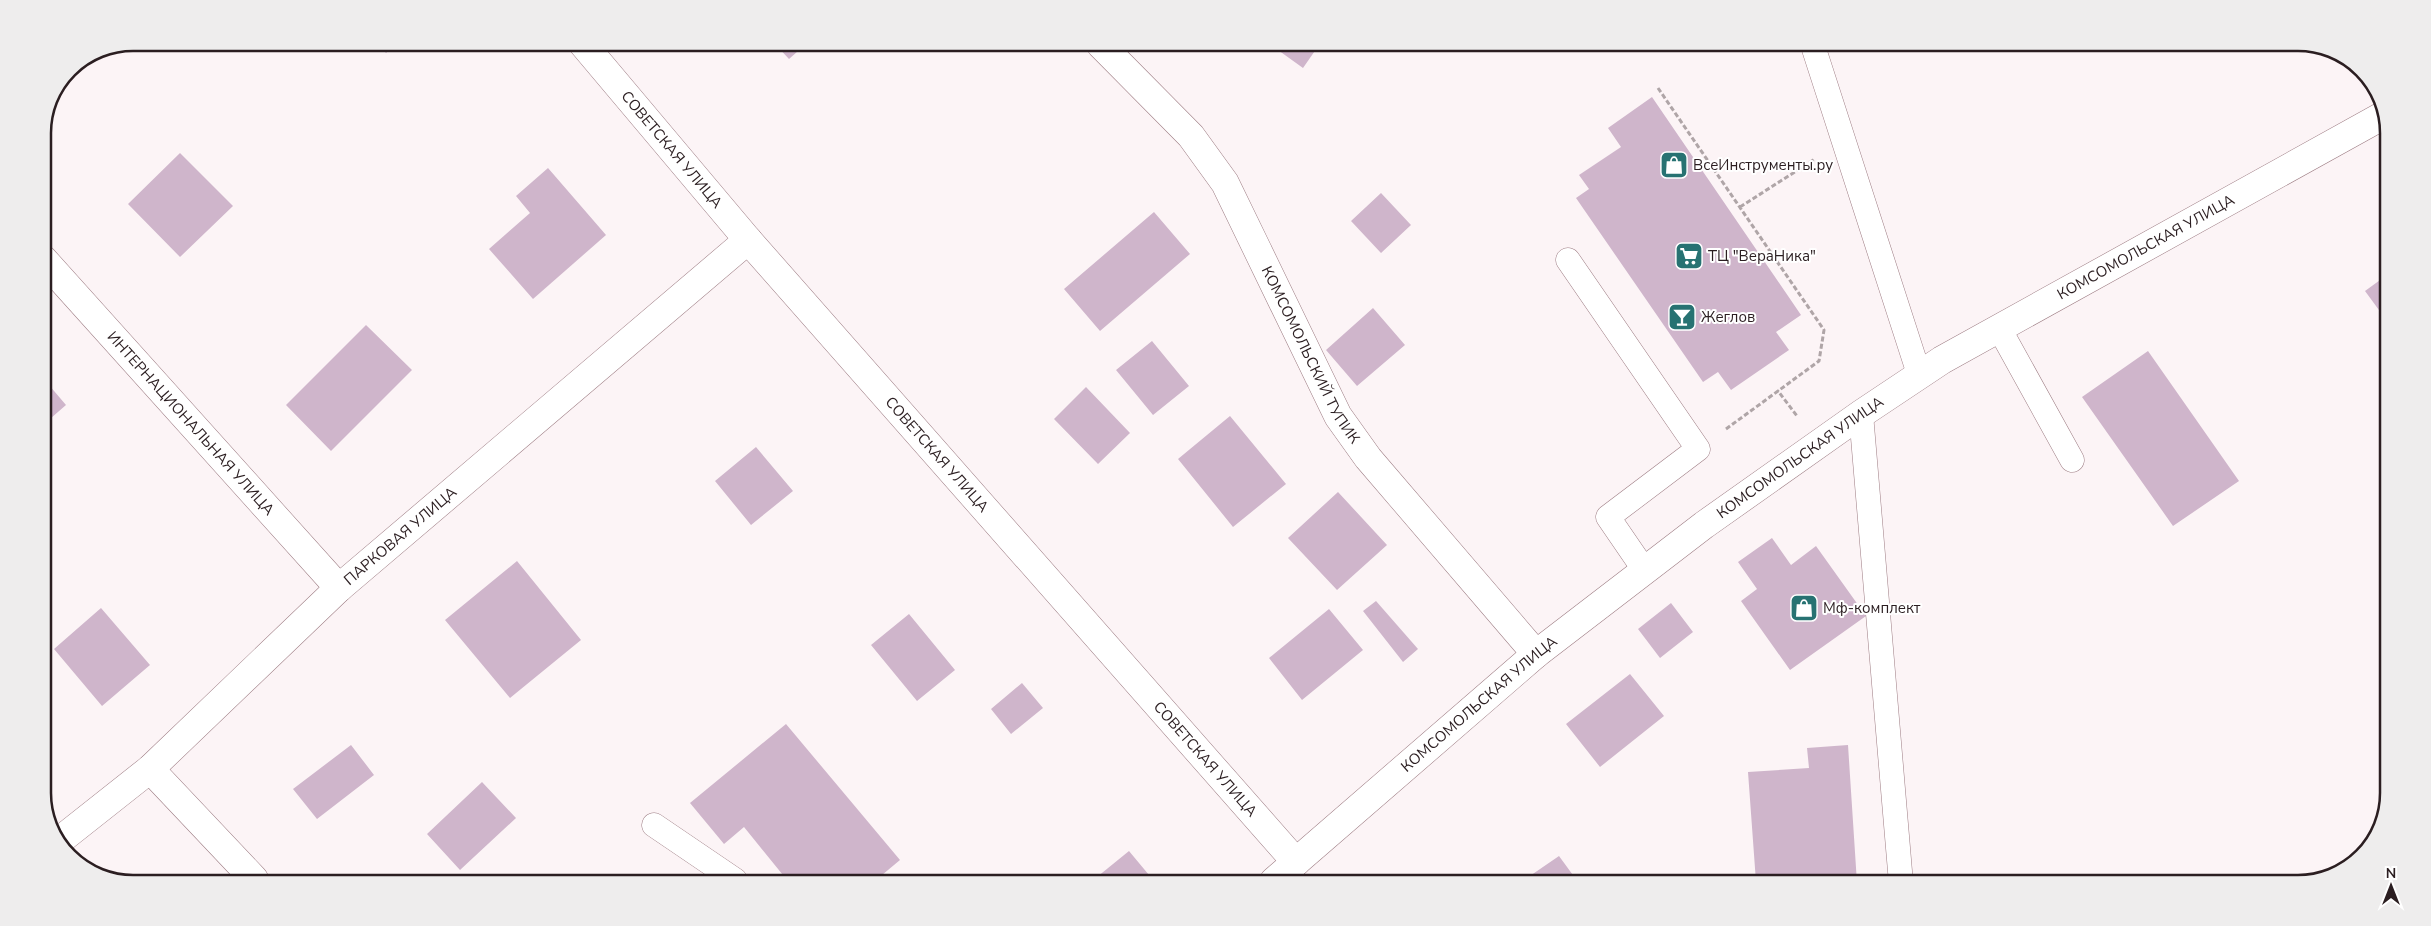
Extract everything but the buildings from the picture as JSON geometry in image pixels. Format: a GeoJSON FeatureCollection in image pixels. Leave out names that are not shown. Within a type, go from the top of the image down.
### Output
{"type":"FeatureCollection","features":[{"type":"Feature","properties":{"kind":"street","name":"СОВЕТСКАЯ УЛИЦА"},"geometry":{"type":"LineString","coordinates":[[589,51],[748,240],[1296,862]]}},
{"type":"Feature","properties":{"kind":"street","name":"КОМСОМОЛЬСКИЙ ТУПИК"},"geometry":{"type":"LineString","coordinates":[[1108,51],[1191,136],[1225,183],[1338,416],[1368,458],[1536,654]]}},
{"type":"Feature","properties":{"kind":"street","name":"КОМСОМОЛЬСКАЯ УЛИЦА"},"geometry":{"type":"LineString","coordinates":[[1281,875],[1536,654],[1704,525],[1861,414],[1919,374],[1999,328],[2378,118]]}},
{"type":"Feature","properties":{"kind":"street","name":"ПАРКОВАЯ УЛИЦА"},"geometry":{"type":"LineString","coordinates":[[64,837],[150,769],[339,588],[748,240]]}},
{"type":"Feature","properties":{"kind":"street","name":"ИНТЕРНАЦИОНАЛЬНАЯ УЛИЦА"},"geometry":{"type":"LineString","coordinates":[[51,268],[339,588]]}},
{"type":"Feature","properties":{"kind":"street"},"geometry":{"type":"LineString","coordinates":[[150,769],[250,875]]}},
{"type":"Feature","properties":{"kind":"lane"},"geometry":{"type":"LineString","coordinates":[[1815,51],[1919,374]]}},
{"type":"Feature","properties":{"kind":"lane"},"geometry":{"type":"LineString","coordinates":[[1568,260],[1698,449],[1608,517],[1645,571]]}},
{"type":"Feature","properties":{"kind":"lane"},"geometry":{"type":"LineString","coordinates":[[1999,328],[2072,460]]}},
{"type":"Feature","properties":{"kind":"lane"},"geometry":{"type":"LineString","coordinates":[[1861,414],[1900,875]]}},
{"type":"Feature","properties":{"kind":"lane"},"geometry":{"type":"LineString","coordinates":[[654,825],[728,875]]}},
{"type":"Feature","properties":{"kind":"path"},"geometry":{"type":"LineString","coordinates":[[1658,88],[1824,330],[1819,361],[1698,449]]}},
{"type":"Feature","properties":{"kind":"path"},"geometry":{"type":"LineString","coordinates":[[1740,207],[1843,140]]}},
{"type":"Feature","properties":{"kind":"path"},"geometry":{"type":"LineString","coordinates":[[1778,391],[1818,444]]}},
{"type":"Feature","properties":{"kind":"place","name":"ВсеИнструменты.ру"},"geometry":{"type":"Point","coordinates":[1674,165]}},
{"type":"Feature","properties":{"kind":"place","name":"ТЦ \"ВераНика\""},"geometry":{"type":"Point","coordinates":[1689,256]}},
{"type":"Feature","properties":{"kind":"place","name":"Жеглов"},"geometry":{"type":"Point","coordinates":[1682,317]}},
{"type":"Feature","properties":{"kind":"place","name":"Мф-комплект"},"geometry":{"type":"Point","coordinates":[1804,608]}}]}
